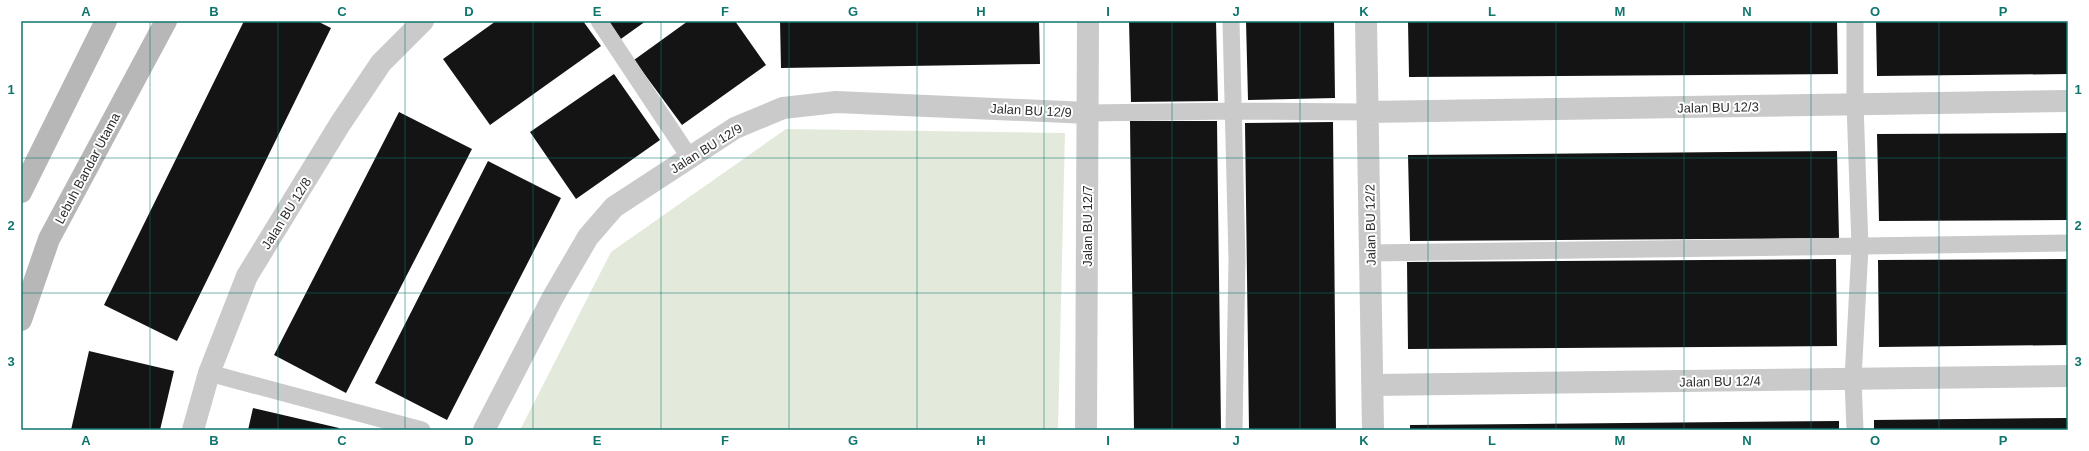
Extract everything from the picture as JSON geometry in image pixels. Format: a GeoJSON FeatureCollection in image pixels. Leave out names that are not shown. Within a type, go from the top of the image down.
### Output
{"type":"FeatureCollection","features":[{"type":"Feature","properties":{"kind":"main road"},"geometry":{"type":"LineString","coordinates":[[21,192],[106,21]]}},
{"type":"Feature","properties":{"kind":"main road","name":"Lebuh Bandar Utama"},"geometry":{"type":"LineString","coordinates":[[21,320],[49,239],[166,21]]}},
{"type":"Feature","properties":{"kind":"street","name":"Jalan BU 12/8"},"geometry":{"type":"LineString","coordinates":[[193,430],[209,373],[247,276],[336,131],[381,63],[423,21]]}},
{"type":"Feature","properties":{"kind":"street","name":"Jalan BU 12/7"},"geometry":{"type":"LineString","coordinates":[[1086,430],[1088,21]]}},
{"type":"Feature","properties":{"kind":"street","name":"Jalan BU 12/2"},"geometry":{"type":"LineString","coordinates":[[1366,21],[1373,430]]}},
{"type":"Feature","properties":{"kind":"street","name":"Jalan BU 12/3"},"geometry":{"type":"LineString","coordinates":[[1368,112],[2068,101]]}},
{"type":"Feature","properties":{"kind":"street","name":"Jalan BU 12/9"},"geometry":{"type":"LineString","coordinates":[[484,430],[553,297],[588,237],[614,207],[735,128],[784,108],[836,102],[1088,113]]}},
{"type":"Feature","properties":{"kind":"street","name":"Jalan BU 12/4"},"geometry":{"type":"LineString","coordinates":[[1373,385],[2068,376]]}},
{"type":"Feature","properties":{"kind":"lane"},"geometry":{"type":"LineString","coordinates":[[598,21],[690,158]]}},
{"type":"Feature","properties":{"kind":"lane"},"geometry":{"type":"LineString","coordinates":[[1232,21],[1237,259],[1234,430]]}},
{"type":"Feature","properties":{"kind":"lane"},"geometry":{"type":"LineString","coordinates":[[1855,21],[1855,104],[1860,247],[1854,379],[1855,430]]}},
{"type":"Feature","properties":{"kind":"lane"},"geometry":{"type":"LineString","coordinates":[[1088,113],[1234,111],[1368,112]]}},
{"type":"Feature","properties":{"kind":"lane"},"geometry":{"type":"LineString","coordinates":[[1371,253],[2068,243]]}},
{"type":"Feature","properties":{"kind":"lane"},"geometry":{"type":"LineString","coordinates":[[209,373],[422,430]]}},
{"type":"Feature","properties":{"kind":"green space"},"geometry":{"type":"Polygon","coordinates":[[[786,129],[1065,133],[1058,430],[520,430],[611,252],[786,129]]]}},
{"type":"Feature","properties":{"kind":"building"},"geometry":{"type":"Polygon","coordinates":[[[244,21],[317,21],[331,28],[177,341],[104,305],[244,21]]]}},
{"type":"Feature","properties":{"kind":"building"},"geometry":{"type":"Polygon","coordinates":[[[496,21],[583,21],[601,46],[490,125],[443,59],[496,21]]]}},
{"type":"Feature","properties":{"kind":"building"},"geometry":{"type":"Polygon","coordinates":[[[603,21],[646,21],[618,41],[603,21]]]}},
{"type":"Feature","properties":{"kind":"building"},"geometry":{"type":"Polygon","coordinates":[[[688,21],[735,21],[766,65],[682,125],[634,60],[688,21]]]}},
{"type":"Feature","properties":{"kind":"building"},"geometry":{"type":"Polygon","coordinates":[[[780,21],[1039,21],[1040,64],[781,68],[780,21]]]}},
{"type":"Feature","properties":{"kind":"building"},"geometry":{"type":"Polygon","coordinates":[[[1129,21],[1216,21],[1218,101],[1131,102],[1129,21]]]}},
{"type":"Feature","properties":{"kind":"building"},"geometry":{"type":"Polygon","coordinates":[[[1246,21],[1334,21],[1335,98],[1248,100],[1246,21]]]}},
{"type":"Feature","properties":{"kind":"building"},"geometry":{"type":"Polygon","coordinates":[[[1408,21],[1837,21],[1838,74],[1409,77],[1408,21]]]}},
{"type":"Feature","properties":{"kind":"building"},"geometry":{"type":"Polygon","coordinates":[[[1876,21],[2068,21],[2068,74],[1877,76],[1876,21]]]}},
{"type":"Feature","properties":{"kind":"building"},"geometry":{"type":"Polygon","coordinates":[[[614,74],[660,140],[576,199],[530,132],[614,74]]]}},
{"type":"Feature","properties":{"kind":"building"},"geometry":{"type":"Polygon","coordinates":[[[399,112],[472,149],[346,393],[274,355],[399,112]]]}},
{"type":"Feature","properties":{"kind":"building"},"geometry":{"type":"Polygon","coordinates":[[[1130,121],[1217,121],[1221,430],[1134,430],[1130,121]]]}},
{"type":"Feature","properties":{"kind":"building"},"geometry":{"type":"Polygon","coordinates":[[[1333,122],[1336,430],[1249,430],[1245,123],[1333,122]]]}},
{"type":"Feature","properties":{"kind":"building"},"geometry":{"type":"Polygon","coordinates":[[[2068,133],[2068,220],[1879,221],[1877,134],[2068,133]]]}},
{"type":"Feature","properties":{"kind":"building"},"geometry":{"type":"Polygon","coordinates":[[[1837,151],[1839,238],[1410,241],[1408,155],[1837,151]]]}},
{"type":"Feature","properties":{"kind":"building"},"geometry":{"type":"Polygon","coordinates":[[[488,161],[561,198],[447,420],[375,383],[488,161]]]}},
{"type":"Feature","properties":{"kind":"building"},"geometry":{"type":"Polygon","coordinates":[[[1836,259],[1837,346],[1408,349],[1407,262],[1836,259]]]}},
{"type":"Feature","properties":{"kind":"building"},"geometry":{"type":"Polygon","coordinates":[[[2068,259],[2068,345],[1879,347],[1878,260],[2068,259]]]}},
{"type":"Feature","properties":{"kind":"building"},"geometry":{"type":"Polygon","coordinates":[[[89,351],[174,371],[160,430],[71,430],[89,351]]]}},
{"type":"Feature","properties":{"kind":"building"},"geometry":{"type":"Polygon","coordinates":[[[253,408],[339,428],[338,430],[248,430],[253,408]]]}},
{"type":"Feature","properties":{"kind":"building"},"geometry":{"type":"Polygon","coordinates":[[[2068,418],[2068,430],[1874,430],[1874,420],[2068,418]]]}},
{"type":"Feature","properties":{"kind":"building"},"geometry":{"type":"Polygon","coordinates":[[[1839,421],[1839,430],[1410,430],[1410,425],[1839,421]]]}}]}
